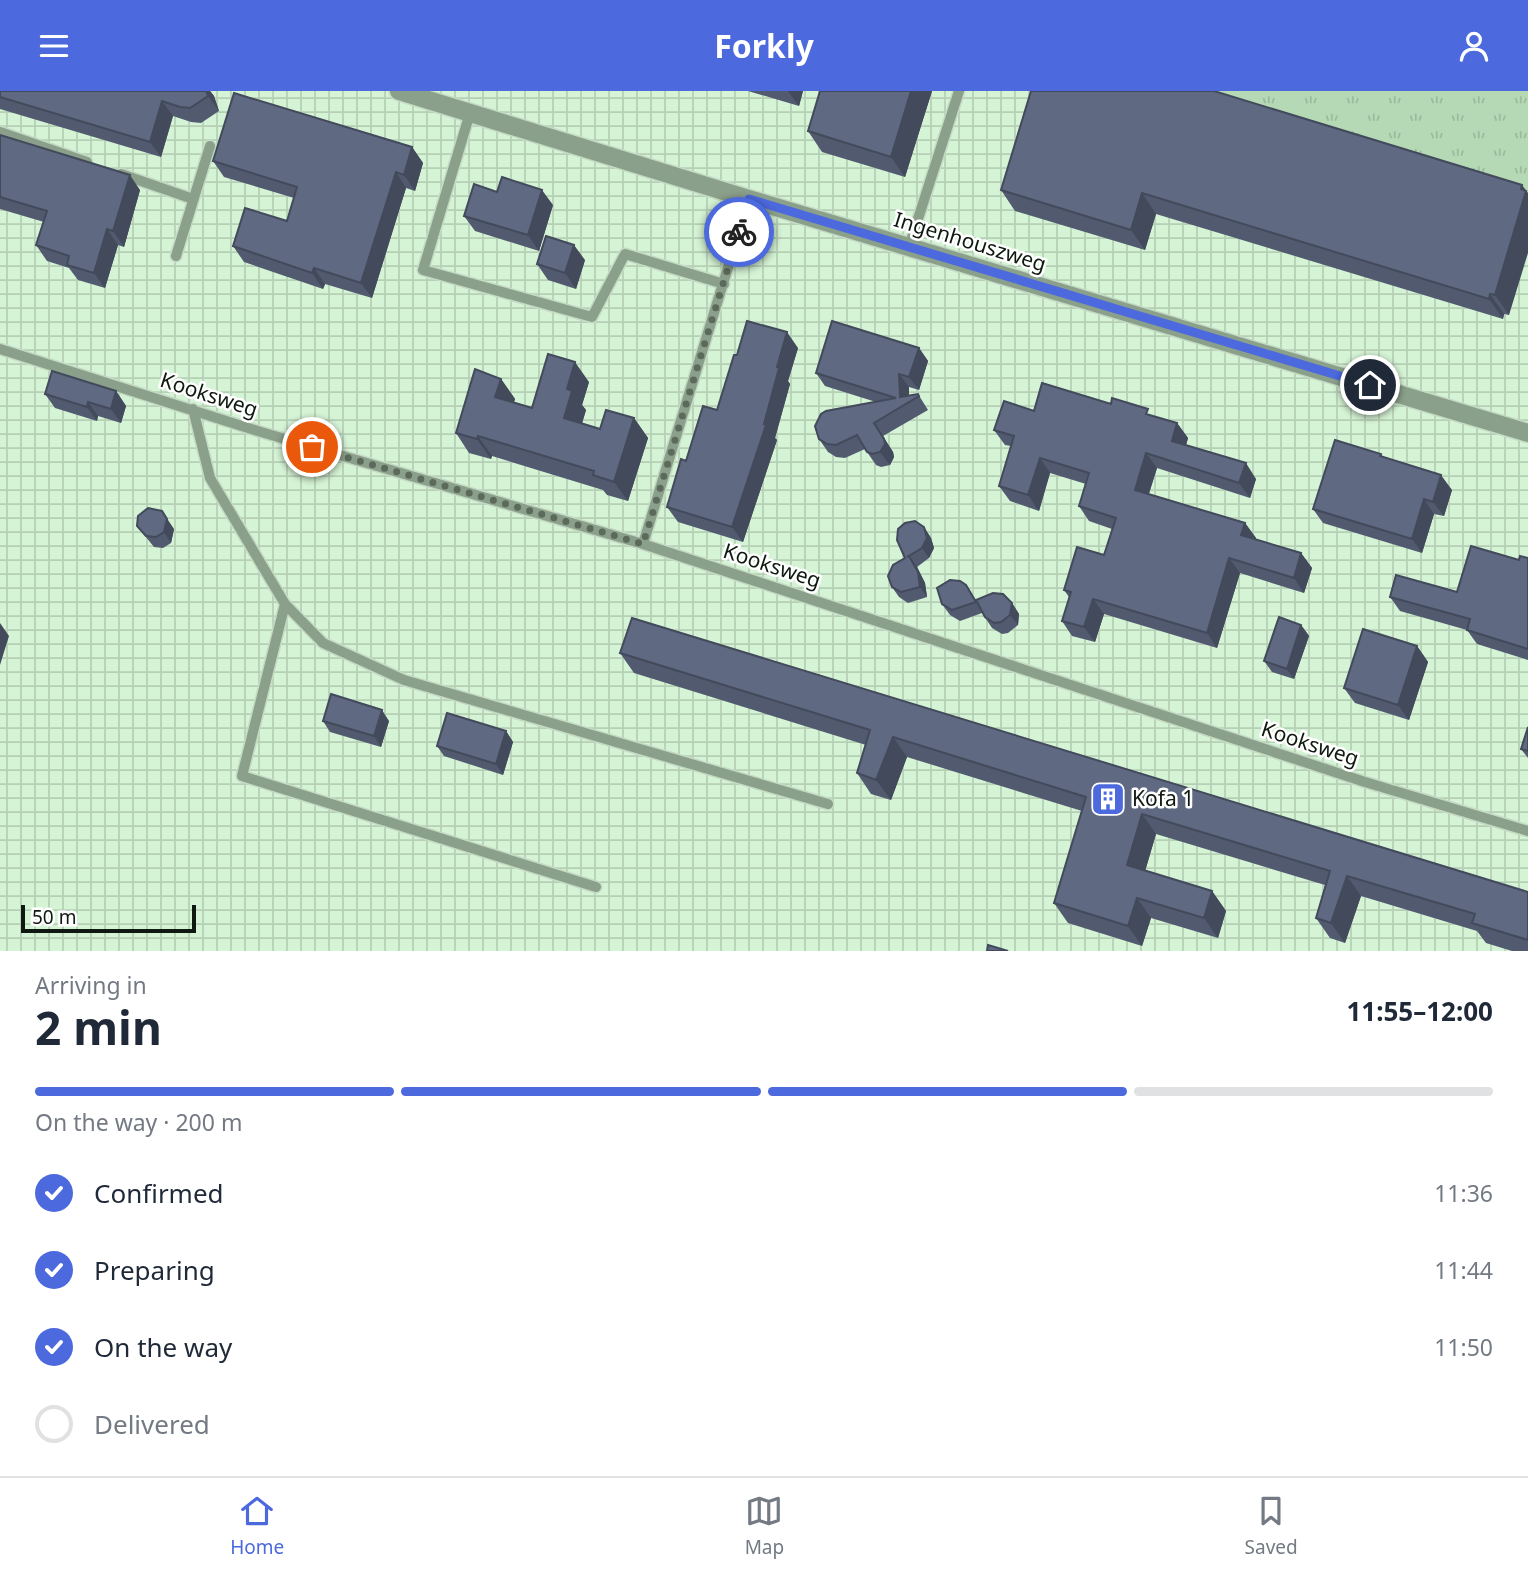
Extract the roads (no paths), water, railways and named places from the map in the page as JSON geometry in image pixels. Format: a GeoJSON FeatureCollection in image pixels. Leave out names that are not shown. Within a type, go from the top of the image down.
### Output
{"type":"FeatureCollection","features":[{"type":"Feature","properties":{"kind":"street","name":"Ingenhouszweg"},"geometry":{"type":"LineString","coordinates":[[399,91],[420,94],[470,113],[749,199],[1528,433]]}},
{"type":"Feature","properties":{"kind":"lane"},"geometry":{"type":"LineString","coordinates":[[909,247],[959,91]]}},
{"type":"Feature","properties":{"kind":"lane"},"geometry":{"type":"LineString","coordinates":[[470,113],[423,270],[592,317],[625,254],[724,284]]}},
{"type":"Feature","properties":{"kind":"lane"},"geometry":{"type":"LineString","coordinates":[[0,132],[103,168]]}},
{"type":"Feature","properties":{"kind":"lane"},"geometry":{"type":"LineString","coordinates":[[176,256],[210,146]]}},
{"type":"Feature","properties":{"kind":"lane"},"geometry":{"type":"LineString","coordinates":[[116,172],[193,199]]}},
{"type":"Feature","properties":{"kind":"lane"},"geometry":{"type":"LineString","coordinates":[[643,544],[749,199]]}},
{"type":"Feature","properties":{"kind":"lane","name":"Kooksweg"},"geometry":{"type":"LineString","coordinates":[[0,349],[261,432],[643,544],[1365,782],[1528,831]]}},
{"type":"Feature","properties":{"kind":"lane"},"geometry":{"type":"LineString","coordinates":[[193,409],[210,478],[285,604],[323,643],[404,680],[828,804]]}},
{"type":"Feature","properties":{"kind":"lane"},"geometry":{"type":"LineString","coordinates":[[285,604],[242,776],[596,887]]}},
{"type":"Feature","properties":{"kind":"place","name":"Kofa 1"},"geometry":{"type":"Point","coordinates":[1108,799]}}]}
